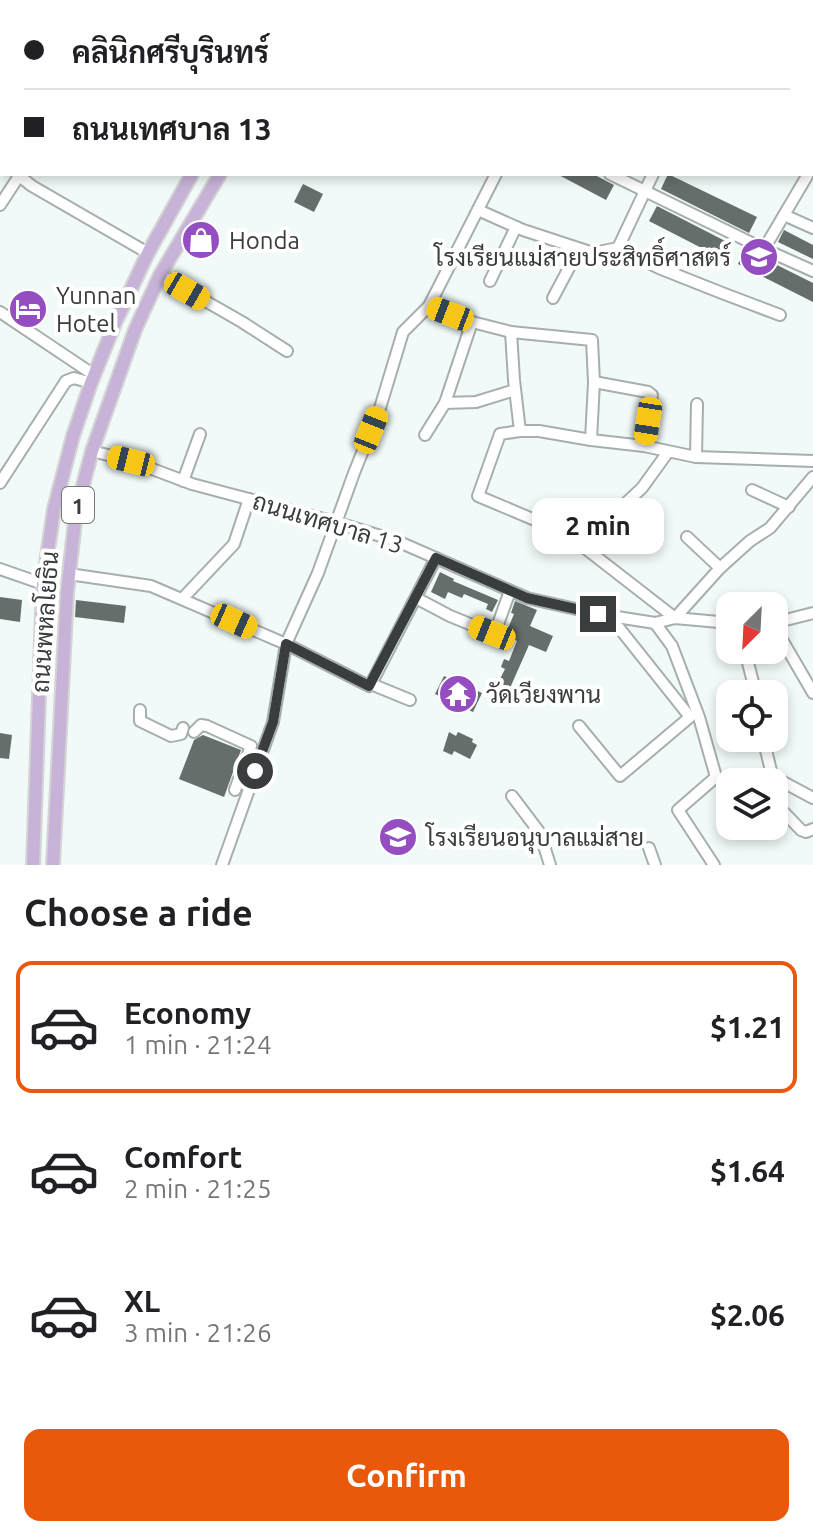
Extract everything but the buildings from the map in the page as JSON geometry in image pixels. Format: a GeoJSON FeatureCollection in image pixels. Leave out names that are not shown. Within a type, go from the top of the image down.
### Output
{"type":"FeatureCollection","features":[{"type":"Feature","properties":{"kind":"main road","name":"ถนนพหลโยธิน"},"geometry":{"type":"LineString","coordinates":[[33,865],[43,584],[62,472],[115,323],[148,253],[191,176]]}},
{"type":"Feature","properties":{"kind":"main road","name":"ถนนพหลโยธิน"},"geometry":{"type":"LineString","coordinates":[[53,865],[69,574],[76,512],[92,451],[135,330],[160,275],[219,176]]}},
{"type":"Feature","properties":{"kind":"street"},"geometry":{"type":"LineString","coordinates":[[0,205],[17,176]]}},
{"type":"Feature","properties":{"kind":"street"},"geometry":{"type":"LineString","coordinates":[[19,176],[148,253]]}},
{"type":"Feature","properties":{"kind":"street"},"geometry":{"type":"LineString","coordinates":[[222,865],[273,722],[286,644],[318,573],[380,408],[403,332],[429,306],[495,176]]}},
{"type":"Feature","properties":{"kind":"street"},"geometry":{"type":"LineString","coordinates":[[614,176],[813,271]]}},
{"type":"Feature","properties":{"kind":"street"},"geometry":{"type":"LineString","coordinates":[[618,248],[652,176]]}},
{"type":"Feature","properties":{"kind":"street"},"geometry":{"type":"LineString","coordinates":[[764,249],[808,176]]}},
{"type":"Feature","properties":{"kind":"street"},"geometry":{"type":"LineString","coordinates":[[478,210],[516,227],[593,253],[618,248],[780,315]]}},
{"type":"Feature","properties":{"kind":"street"},"geometry":{"type":"LineString","coordinates":[[784,215],[813,228]]}},
{"type":"Feature","properties":{"kind":"street"},"geometry":{"type":"LineString","coordinates":[[490,281],[516,227]]}},
{"type":"Feature","properties":{"kind":"street"},"geometry":{"type":"LineString","coordinates":[[553,298],[579,249]]}},
{"type":"Feature","properties":{"kind":"street"},"geometry":{"type":"LineString","coordinates":[[160,275],[287,351]]}},
{"type":"Feature","properties":{"kind":"street"},"geometry":{"type":"LineString","coordinates":[[429,306],[511,332],[592,340],[594,382],[591,440]]}},
{"type":"Feature","properties":{"kind":"street"},"geometry":{"type":"LineString","coordinates":[[0,312],[93,379]]}},
{"type":"Feature","properties":{"kind":"street"},"geometry":{"type":"LineString","coordinates":[[425,435],[445,403],[472,322]]}},
{"type":"Feature","properties":{"kind":"street"},"geometry":{"type":"LineString","coordinates":[[511,332],[520,431]]}},
{"type":"Feature","properties":{"kind":"street"},"geometry":{"type":"LineString","coordinates":[[0,483],[66,381],[74,378],[93,379]]}},
{"type":"Feature","properties":{"kind":"street"},"geometry":{"type":"LineString","coordinates":[[594,382],[652,395],[644,446]]}},
{"type":"Feature","properties":{"kind":"street"},"geometry":{"type":"LineString","coordinates":[[445,403],[476,402],[515,390]]}},
{"type":"Feature","properties":{"kind":"street"},"geometry":{"type":"LineString","coordinates":[[696,457],[697,404]]}},
{"type":"Feature","properties":{"kind":"street"},"geometry":{"type":"LineString","coordinates":[[675,618],[581,545],[549,526],[478,496],[500,434],[539,431],[696,457],[813,461]]}},
{"type":"Feature","properties":{"kind":"street"},"geometry":{"type":"LineString","coordinates":[[183,481],[200,434]]}},
{"type":"Feature","properties":{"kind":"street","name":"ถนนเทศบาล 13"},"geometry":{"type":"LineString","coordinates":[[92,451],[131,461],[183,481],[397,541],[527,598],[655,623]]}},
{"type":"Feature","properties":{"kind":"street"},"geometry":{"type":"LineString","coordinates":[[581,545],[642,488],[668,452]]}},
{"type":"Feature","properties":{"kind":"street"},"geometry":{"type":"LineString","coordinates":[[675,618],[720,568],[770,528],[813,477]]}},
{"type":"Feature","properties":{"kind":"street"},"geometry":{"type":"LineString","coordinates":[[752,490],[789,507]]}},
{"type":"Feature","properties":{"kind":"street"},"geometry":{"type":"LineString","coordinates":[[183,598],[234,544],[249,499]]}},
{"type":"Feature","properties":{"kind":"street"},"geometry":{"type":"LineString","coordinates":[[687,537],[720,568]]}},
{"type":"Feature","properties":{"kind":"street"},"geometry":{"type":"LineString","coordinates":[[371,684],[436,558]]}},
{"type":"Feature","properties":{"kind":"street"},"geometry":{"type":"LineString","coordinates":[[0,569],[43,584]]}},
{"type":"Feature","properties":{"kind":"street"},"geometry":{"type":"LineString","coordinates":[[69,574],[151,586],[286,644],[363,684],[371,684],[410,700]]}},
{"type":"Feature","properties":{"kind":"street"},"geometry":{"type":"LineString","coordinates":[[416,598],[492,633],[510,591]]}},
{"type":"Feature","properties":{"kind":"street"},"geometry":{"type":"LineString","coordinates":[[788,621],[813,613]]}},
{"type":"Feature","properties":{"kind":"street"},"geometry":{"type":"LineString","coordinates":[[579,726],[620,776],[690,717],[608,614]]}},
{"type":"Feature","properties":{"kind":"street"},"geometry":{"type":"LineString","coordinates":[[714,865],[678,810],[716,777],[699,717],[672,646],[655,623],[675,618],[716,622]]}},
{"type":"Feature","properties":{"kind":"street"},"geometry":{"type":"LineString","coordinates":[[788,649],[813,693]]}},
{"type":"Feature","properties":{"kind":"street"},"geometry":{"type":"LineString","coordinates":[[140,710],[140,721],[157,730],[177,736],[201,725],[207,726],[251,746],[235,790]]}},
{"type":"Feature","properties":{"kind":"street"},"geometry":{"type":"LineString","coordinates":[[788,785],[813,798]]}},
{"type":"Feature","properties":{"kind":"street"},"geometry":{"type":"LineString","coordinates":[[512,796],[540,833],[550,865]]}},
{"type":"Feature","properties":{"kind":"street"},"geometry":{"type":"LineString","coordinates":[[788,817],[801,830],[806,832],[813,829]]}},
{"type":"Feature","properties":{"kind":"street"},"geometry":{"type":"LineString","coordinates":[[649,848],[655,865]]}},
{"type":"Feature","properties":{"kind":"place","name":"Honda"},"geometry":{"type":"Point","coordinates":[201,240]}},
{"type":"Feature","properties":{"kind":"place","name":"โรงเรียนแม่สายประสิทธิ์ศาสตร์"},"geometry":{"type":"Point","coordinates":[759,257]}},
{"type":"Feature","properties":{"kind":"place","name":"Yunnan Hotel"},"geometry":{"type":"Point","coordinates":[28,309]}},
{"type":"Feature","properties":{"kind":"place","name":"วัดเวียงพาน"},"geometry":{"type":"Point","coordinates":[458,694]}},
{"type":"Feature","properties":{"kind":"place","name":"โรงเรียนอนุบาลแม่สาย"},"geometry":{"type":"Point","coordinates":[398,837]}},
{"type":"Feature","properties":{"kind":"route"},"geometry":{"type":"LineString","coordinates":[[255,771],[273,722],[286,644],[369,686],[436,558],[527,598],[598,614]]}}]}
